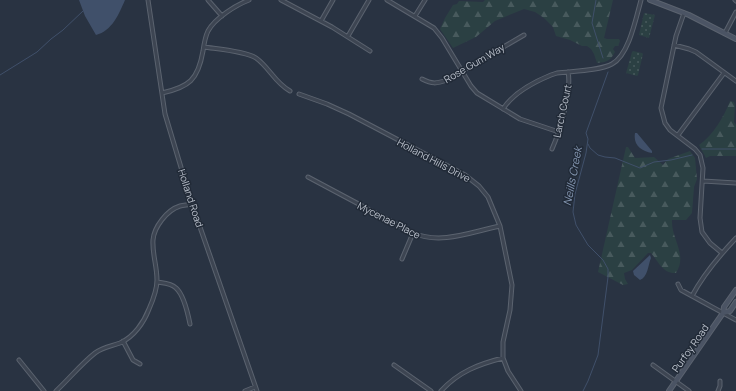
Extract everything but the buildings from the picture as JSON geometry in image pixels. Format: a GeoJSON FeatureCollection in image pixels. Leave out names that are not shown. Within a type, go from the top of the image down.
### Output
{"type":"FeatureCollection","features":[{"type":"Feature","properties":{"kind":"street","name":"Holland Road"},"geometry":{"type":"LineString","coordinates":[[148,0],[164,114],[192,204],[256,389]]}},
{"type":"Feature","properties":{"kind":"street"},"geometry":{"type":"LineString","coordinates":[[208,0],[222,16]]}},
{"type":"Feature","properties":{"kind":"street"},"geometry":{"type":"LineString","coordinates":[[162,93],[180,88],[188,84],[194,78],[199,68],[210,27],[222,16],[249,0]]}},
{"type":"Feature","properties":{"kind":"street"},"geometry":{"type":"LineString","coordinates":[[281,0],[321,20],[370,51]]}},
{"type":"Feature","properties":{"kind":"street"},"geometry":{"type":"LineString","coordinates":[[321,20],[333,0]]}},
{"type":"Feature","properties":{"kind":"street"},"geometry":{"type":"LineString","coordinates":[[348,36],[369,0]]}},
{"type":"Feature","properties":{"kind":"street"},"geometry":{"type":"LineString","coordinates":[[387,0],[430,25],[437,32],[477,93],[525,122],[559,132]]}},
{"type":"Feature","properties":{"kind":"street"},"geometry":{"type":"LineString","coordinates":[[415,16],[425,0]]}},
{"type":"Feature","properties":{"kind":"street"},"geometry":{"type":"LineString","coordinates":[[503,109],[511,99],[546,77],[557,73],[612,65],[620,58],[626,49],[641,0]]}},
{"type":"Feature","properties":{"kind":"street"},"geometry":{"type":"LineString","coordinates":[[650,0],[684,13],[725,32],[736,39]]}},
{"type":"Feature","properties":{"kind":"street"},"geometry":{"type":"LineString","coordinates":[[725,32],[736,12]]}},
{"type":"Feature","properties":{"kind":"street"},"geometry":{"type":"LineString","coordinates":[[684,13],[674,45],[661,108],[665,123],[670,130],[695,149],[700,155],[703,168],[700,218],[702,232],[710,244],[722,253]]}},
{"type":"Feature","properties":{"kind":"street","name":"Rose Gum Way"},"geometry":{"type":"LineString","coordinates":[[422,79],[432,83],[440,83],[462,72],[524,35]]}},
{"type":"Feature","properties":{"kind":"street"},"geometry":{"type":"LineString","coordinates":[[674,45],[696,52],[736,82]]}},
{"type":"Feature","properties":{"kind":"street"},"geometry":{"type":"LineString","coordinates":[[204,47],[250,56],[262,63],[278,83],[290,90]]}},
{"type":"Feature","properties":{"kind":"street","name":"Larch Court"},"geometry":{"type":"LineString","coordinates":[[552,149],[559,132],[569,82],[568,72]]}},
{"type":"Feature","properties":{"kind":"street"},"geometry":{"type":"LineString","coordinates":[[678,136],[724,73]]}},
{"type":"Feature","properties":{"kind":"street","name":"Holland Hills Drive"},"geometry":{"type":"LineString","coordinates":[[299,94],[349,114],[465,175],[479,186],[488,197],[500,226],[512,285],[510,310],[503,342],[503,358],[508,370],[521,391]]}},
{"type":"Feature","properties":{"kind":"street","name":"Mycenae Place"},"geometry":{"type":"LineString","coordinates":[[308,177],[423,237],[432,239],[448,238],[500,226]]}},
{"type":"Feature","properties":{"kind":"street"},"geometry":{"type":"LineString","coordinates":[[703,181],[736,183]]}},
{"type":"Feature","properties":{"kind":"street"},"geometry":{"type":"LineString","coordinates":[[56,391],[95,354],[112,344],[123,341],[132,336],[142,324],[149,310],[157,282],[157,269],[153,240],[156,229],[172,210],[180,206],[192,204]]}},
{"type":"Feature","properties":{"kind":"street"},"geometry":{"type":"LineString","coordinates":[[402,258],[413,233]]}},
{"type":"Feature","properties":{"kind":"street"},"geometry":{"type":"LineString","coordinates":[[692,296],[722,253],[736,238]]}},
{"type":"Feature","properties":{"kind":"street"},"geometry":{"type":"LineString","coordinates":[[157,282],[175,286],[180,293],[190,324]]}},
{"type":"Feature","properties":{"kind":"street"},"geometry":{"type":"LineString","coordinates":[[678,284],[681,290],[736,320]]}},
{"type":"Feature","properties":{"kind":"street","name":"Purfoy Road"},"geometry":{"type":"LineString","coordinates":[[669,391],[723,313],[724,307],[736,290]]}},
{"type":"Feature","properties":{"kind":"street","name":"Purfoy Road"},"geometry":{"type":"LineString","coordinates":[[723,313],[730,311],[736,302]]}},
{"type":"Feature","properties":{"kind":"street"},"geometry":{"type":"LineString","coordinates":[[123,341],[133,360],[140,364]]}},
{"type":"Feature","properties":{"kind":"street"},"geometry":{"type":"LineString","coordinates":[[441,391],[463,372],[475,366],[503,358]]}},
{"type":"Feature","properties":{"kind":"street"},"geometry":{"type":"LineString","coordinates":[[19,360],[44,391]]}},
{"type":"Feature","properties":{"kind":"street"},"geometry":{"type":"LineString","coordinates":[[394,365],[431,391]]}},
{"type":"Feature","properties":{"kind":"street"},"geometry":{"type":"LineString","coordinates":[[653,365],[689,391]]}},
{"type":"Feature","properties":{"kind":"street"},"geometry":{"type":"LineString","coordinates":[[718,391],[720,381]]}},
{"type":"Feature","properties":{"kind":"street"},"geometry":{"type":"LineString","coordinates":[[245,391],[256,389]]}},
{"type":"Feature","properties":{"kind":"green space"},"geometry":{"type":"Polygon","coordinates":[[[485,0],[613,0],[604,38],[619,39],[620,41],[618,46],[615,46],[613,49],[615,52],[610,59],[597,63],[594,54],[587,46],[582,46],[570,40],[556,36],[553,27],[544,18],[535,12],[524,9],[495,21],[476,37],[453,48],[440,29],[453,5],[457,4],[459,1],[483,2],[485,0]]]}},
{"type":"Feature","properties":{"kind":"green space"},"geometry":{"type":"Polygon","coordinates":[[[644,13],[655,15],[649,38],[639,35],[644,13]]]}},
{"type":"Feature","properties":{"kind":"green space"},"geometry":{"type":"Polygon","coordinates":[[[633,51],[643,54],[637,76],[626,73],[633,51]]]}},
{"type":"Feature","properties":{"kind":"green space"},"geometry":{"type":"Polygon","coordinates":[[[730,101],[734,102],[735,105],[734,122],[736,125],[736,156],[710,156],[706,158],[699,145],[718,125],[730,101]]]}},
{"type":"Feature","properties":{"kind":"green space"},"geometry":{"type":"Polygon","coordinates":[[[626,147],[628,147],[635,158],[654,157],[663,165],[668,159],[690,151],[695,158],[697,179],[694,187],[692,213],[686,220],[672,220],[672,227],[680,253],[679,266],[676,273],[671,273],[664,269],[651,253],[648,253],[632,270],[624,273],[628,284],[623,285],[598,272],[626,147]]]}},
{"type":"Feature","properties":{"kind":"water"},"geometry":{"type":"Polygon","coordinates":[[[79,0],[125,0],[111,26],[102,33],[96,35],[85,16],[79,0]]]}},
{"type":"Feature","properties":{"kind":"water"},"geometry":{"type":"Polygon","coordinates":[[[635,133],[637,133],[652,153],[644,151],[639,147],[635,141],[635,133]]]}},
{"type":"Feature","properties":{"kind":"water"},"geometry":{"type":"Polygon","coordinates":[[[650,255],[651,258],[646,274],[640,280],[634,275],[633,271],[650,255]]]}},
{"type":"Feature","properties":{"kind":"waterway","name":"Neills Creek"},"geometry":{"type":"LineString","coordinates":[[596,0],[592,23],[603,58]]}},
{"type":"Feature","properties":{"kind":"waterway"},"geometry":{"type":"LineString","coordinates":[[0,75],[37,52],[83,11]]}},
{"type":"Feature","properties":{"kind":"waterway","name":"Neills Creek"},"geometry":{"type":"LineString","coordinates":[[583,391],[598,355],[608,269],[603,260],[588,245],[576,225],[573,212],[575,194],[586,153],[588,139],[586,133],[608,72]]}},
{"type":"Feature","properties":{"kind":"waterway"},"geometry":{"type":"LineString","coordinates":[[588,144],[590,148],[598,155],[615,158],[640,168],[654,162],[692,155]]}},
{"type":"Feature","properties":{"kind":"waterway"},"geometry":{"type":"LineString","coordinates":[[702,149],[736,149]]}}]}
